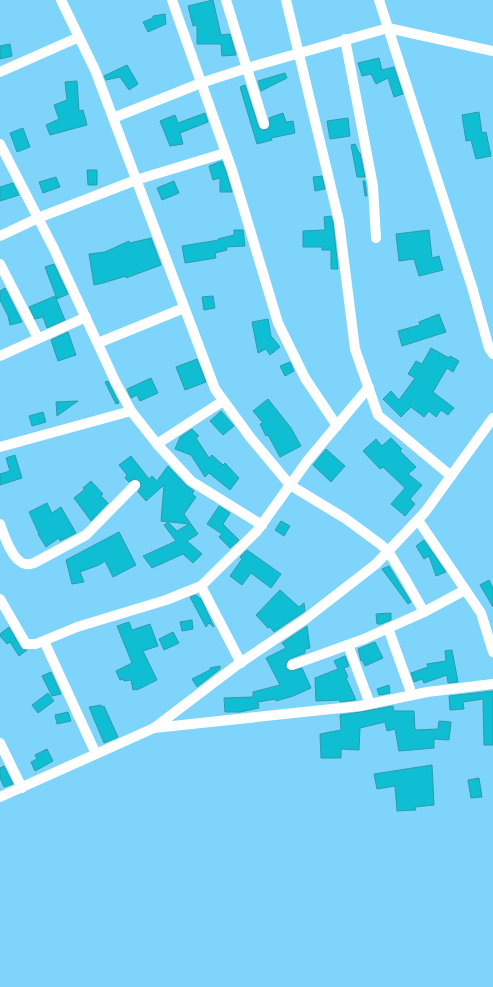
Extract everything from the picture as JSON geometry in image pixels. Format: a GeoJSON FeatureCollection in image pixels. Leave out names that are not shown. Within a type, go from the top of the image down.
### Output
{"type":"FeatureCollection","features":[{"type":"Feature","properties":{"kind":"street"},"geometry":{"type":"LineString","coordinates":[[61,0],[95,70],[215,390],[290,485],[346,518],[388,551],[424,612]]}},
{"type":"Feature","properties":{"kind":"street"},"geometry":{"type":"LineString","coordinates":[[172,0],[225,153],[278,323],[305,378],[337,426]]}},
{"type":"Feature","properties":{"kind":"street"},"geometry":{"type":"LineString","coordinates":[[226,0],[264,124]]}},
{"type":"Feature","properties":{"kind":"street"},"geometry":{"type":"LineString","coordinates":[[286,0],[339,222],[355,349],[368,387],[378,415],[451,476]]}},
{"type":"Feature","properties":{"kind":"street"},"geometry":{"type":"LineString","coordinates":[[378,0],[472,287],[489,334],[489,348],[493,354]]}},
{"type":"Feature","properties":{"kind":"street"},"geometry":{"type":"LineString","coordinates":[[113,118],[201,83],[298,52],[388,28],[493,51]]}},
{"type":"Feature","properties":{"kind":"street"},"geometry":{"type":"LineString","coordinates":[[0,72],[79,37]]}},
{"type":"Feature","properties":{"kind":"street"},"geometry":{"type":"LineString","coordinates":[[345,39],[373,186],[376,238]]}},
{"type":"Feature","properties":{"kind":"street"},"geometry":{"type":"LineString","coordinates":[[0,144],[54,249],[131,411],[157,444],[192,481],[262,525]]}},
{"type":"Feature","properties":{"kind":"street"},"geometry":{"type":"LineString","coordinates":[[0,236],[38,218],[136,180],[225,153]]}},
{"type":"Feature","properties":{"kind":"street"},"geometry":{"type":"LineString","coordinates":[[0,264],[38,338]]}},
{"type":"Feature","properties":{"kind":"street"},"geometry":{"type":"LineString","coordinates":[[98,343],[184,308]]}},
{"type":"Feature","properties":{"kind":"street"},"geometry":{"type":"LineString","coordinates":[[0,356],[86,317]]}},
{"type":"Feature","properties":{"kind":"street"},"geometry":{"type":"LineString","coordinates":[[0,599],[26,644],[36,644],[76,627],[166,600],[201,586],[257,531],[308,460],[368,387]]}},
{"type":"Feature","properties":{"kind":"street"},"geometry":{"type":"LineString","coordinates":[[157,444],[223,401]]}},
{"type":"Feature","properties":{"kind":"street"},"geometry":{"type":"LineString","coordinates":[[0,447],[131,411]]}},
{"type":"Feature","properties":{"kind":"street"},"geometry":{"type":"LineString","coordinates":[[0,798],[154,728],[240,663],[304,620],[376,564],[418,520],[493,418]]}},
{"type":"Feature","properties":{"kind":"street"},"geometry":{"type":"LineString","coordinates":[[0,524],[10,548],[20,562],[26,565],[34,564],[86,535],[135,485]]}},
{"type":"Feature","properties":{"kind":"street"},"geometry":{"type":"LineString","coordinates":[[418,520],[481,613],[493,652]]}},
{"type":"Feature","properties":{"kind":"street"},"geometry":{"type":"LineString","coordinates":[[201,586],[240,663]]}},
{"type":"Feature","properties":{"kind":"street"},"geometry":{"type":"LineString","coordinates":[[292,665],[348,645],[388,628],[424,612],[466,590]]}},
{"type":"Feature","properties":{"kind":"street"},"geometry":{"type":"LineString","coordinates":[[388,628],[412,695]]}},
{"type":"Feature","properties":{"kind":"street"},"geometry":{"type":"LineString","coordinates":[[44,640],[96,754]]}},
{"type":"Feature","properties":{"kind":"street"},"geometry":{"type":"LineString","coordinates":[[348,645],[370,704]]}},
{"type":"Feature","properties":{"kind":"street"},"geometry":{"type":"LineString","coordinates":[[154,728],[370,704],[412,695],[493,684]]}},
{"type":"Feature","properties":{"kind":"street"},"geometry":{"type":"LineString","coordinates":[[0,743],[22,788]]}},
{"type":"Feature","properties":{"kind":"building"},"geometry":{"type":"Polygon","coordinates":[[[213,0],[221,35],[230,34],[236,55],[222,56],[221,44],[197,44],[197,25],[193,26],[188,6],[213,0]]]}},
{"type":"Feature","properties":{"kind":"building"},"geometry":{"type":"Polygon","coordinates":[[[165,14],[166,24],[148,32],[143,22],[153,18],[153,16],[165,14]]]}},
{"type":"Feature","properties":{"kind":"building"},"geometry":{"type":"Polygon","coordinates":[[[10,44],[12,56],[0,59],[0,46],[10,44]]]}},
{"type":"Feature","properties":{"kind":"building"},"geometry":{"type":"Polygon","coordinates":[[[379,58],[382,70],[394,67],[403,94],[394,97],[388,78],[376,84],[371,74],[362,76],[358,63],[379,58]]]}},
{"type":"Feature","properties":{"kind":"building"},"geometry":{"type":"Polygon","coordinates":[[[127,65],[138,84],[129,90],[120,77],[106,80],[104,76],[127,65]]]}},
{"type":"Feature","properties":{"kind":"building"},"geometry":{"type":"Polygon","coordinates":[[[285,73],[287,78],[261,91],[258,81],[285,73]]]}},
{"type":"Feature","properties":{"kind":"building"},"geometry":{"type":"Polygon","coordinates":[[[77,81],[79,111],[83,110],[87,125],[50,135],[46,125],[59,119],[54,105],[67,100],[65,82],[77,81]]]}},
{"type":"Feature","properties":{"kind":"building"},"geometry":{"type":"Polygon","coordinates":[[[245,85],[259,128],[263,130],[268,129],[270,125],[269,118],[283,113],[286,122],[293,121],[295,133],[271,138],[272,140],[257,144],[240,87],[245,85]]]}},
{"type":"Feature","properties":{"kind":"building"},"geometry":{"type":"Polygon","coordinates":[[[479,112],[482,133],[486,132],[491,156],[476,159],[471,140],[466,141],[462,115],[479,112]]]}},
{"type":"Feature","properties":{"kind":"building"},"geometry":{"type":"Polygon","coordinates":[[[205,113],[208,122],[180,133],[183,144],[170,146],[160,121],[175,115],[178,123],[205,113]]]}},
{"type":"Feature","properties":{"kind":"building"},"geometry":{"type":"Polygon","coordinates":[[[348,118],[350,136],[330,139],[327,121],[348,118]]]}},
{"type":"Feature","properties":{"kind":"building"},"geometry":{"type":"Polygon","coordinates":[[[23,128],[30,147],[17,152],[10,133],[23,128]]]}},
{"type":"Feature","properties":{"kind":"building"},"geometry":{"type":"Polygon","coordinates":[[[355,144],[360,153],[365,177],[357,177],[351,145],[355,144]]]}},
{"type":"Feature","properties":{"kind":"building"},"geometry":{"type":"Polygon","coordinates":[[[222,161],[232,192],[220,192],[220,178],[213,180],[209,166],[222,161]]]}},
{"type":"Feature","properties":{"kind":"building"},"geometry":{"type":"Polygon","coordinates":[[[87,170],[97,170],[97,185],[88,185],[87,170]]]}},
{"type":"Feature","properties":{"kind":"building"},"geometry":{"type":"Polygon","coordinates":[[[322,176],[325,189],[315,191],[313,177],[322,176]]]}},
{"type":"Feature","properties":{"kind":"building"},"geometry":{"type":"Polygon","coordinates":[[[56,177],[60,187],[43,193],[39,182],[56,177]]]}},
{"type":"Feature","properties":{"kind":"building"},"geometry":{"type":"Polygon","coordinates":[[[174,181],[179,193],[162,200],[157,188],[174,181]]]}},
{"type":"Feature","properties":{"kind":"building"},"geometry":{"type":"Polygon","coordinates":[[[363,181],[365,181],[367,196],[365,196],[363,181]]]}},
{"type":"Feature","properties":{"kind":"building"},"geometry":{"type":"Polygon","coordinates":[[[13,183],[19,195],[0,201],[0,187],[13,183]]]}},
{"type":"Feature","properties":{"kind":"building"},"geometry":{"type":"Polygon","coordinates":[[[331,216],[338,269],[331,269],[331,250],[322,250],[322,247],[303,247],[303,231],[325,230],[324,217],[331,216]]]}},
{"type":"Feature","properties":{"kind":"building"},"geometry":{"type":"Polygon","coordinates":[[[234,230],[243,230],[245,246],[226,247],[227,250],[215,253],[216,258],[185,263],[182,246],[219,240],[218,239],[234,235],[234,230]]]}},
{"type":"Feature","properties":{"kind":"building"},"geometry":{"type":"Polygon","coordinates":[[[429,230],[432,258],[439,256],[443,270],[419,276],[414,259],[399,261],[396,234],[429,230]]]}},
{"type":"Feature","properties":{"kind":"building"},"geometry":{"type":"Polygon","coordinates":[[[151,238],[161,265],[126,278],[126,276],[94,285],[89,254],[105,252],[129,241],[130,243],[151,238]]]}},
{"type":"Feature","properties":{"kind":"building"},"geometry":{"type":"Polygon","coordinates":[[[54,264],[68,294],[57,299],[45,267],[54,264]]]}},
{"type":"Feature","properties":{"kind":"building"},"geometry":{"type":"Polygon","coordinates":[[[5,288],[22,322],[10,325],[8,316],[0,300],[0,291],[5,288]]]}},
{"type":"Feature","properties":{"kind":"building"},"geometry":{"type":"Polygon","coordinates":[[[55,296],[65,320],[47,328],[43,317],[35,319],[29,307],[55,296]]]}},
{"type":"Feature","properties":{"kind":"building"},"geometry":{"type":"Polygon","coordinates":[[[213,296],[215,308],[204,310],[202,297],[213,296]]]}},
{"type":"Feature","properties":{"kind":"building"},"geometry":{"type":"Polygon","coordinates":[[[439,314],[446,332],[402,346],[398,331],[420,325],[419,322],[439,314]]]}},
{"type":"Feature","properties":{"kind":"building"},"geometry":{"type":"Polygon","coordinates":[[[268,319],[271,336],[280,347],[270,355],[266,349],[258,353],[252,322],[268,319]]]}},
{"type":"Feature","properties":{"kind":"building"},"geometry":{"type":"Polygon","coordinates":[[[68,332],[76,355],[58,361],[51,340],[68,332]]]}},
{"type":"Feature","properties":{"kind":"building"},"geometry":{"type":"Polygon","coordinates":[[[431,348],[449,358],[450,356],[459,361],[453,372],[447,368],[433,392],[454,408],[448,415],[441,410],[436,417],[429,411],[424,417],[411,407],[401,417],[383,399],[391,391],[399,400],[415,378],[408,374],[416,361],[422,364],[431,348]]]}},
{"type":"Feature","properties":{"kind":"building"},"geometry":{"type":"Polygon","coordinates":[[[197,359],[206,382],[185,390],[176,367],[197,359]]]}},
{"type":"Feature","properties":{"kind":"building"},"geometry":{"type":"Polygon","coordinates":[[[290,362],[294,371],[285,376],[280,366],[290,362]]]}},
{"type":"Feature","properties":{"kind":"building"},"geometry":{"type":"Polygon","coordinates":[[[151,378],[158,393],[140,401],[137,395],[131,398],[127,389],[151,378]]]}},
{"type":"Feature","properties":{"kind":"building"},"geometry":{"type":"Polygon","coordinates":[[[108,381],[119,403],[116,404],[105,382],[108,381]]]}},
{"type":"Feature","properties":{"kind":"building"},"geometry":{"type":"Polygon","coordinates":[[[268,399],[291,428],[301,446],[280,457],[260,424],[263,423],[253,411],[268,399]]]}},
{"type":"Feature","properties":{"kind":"building"},"geometry":{"type":"Polygon","coordinates":[[[78,401],[57,416],[56,402],[78,401]]]}},
{"type":"Feature","properties":{"kind":"building"},"geometry":{"type":"Polygon","coordinates":[[[221,411],[234,426],[223,435],[210,421],[221,411]]]}},
{"type":"Feature","properties":{"kind":"building"},"geometry":{"type":"Polygon","coordinates":[[[43,412],[46,422],[32,426],[29,416],[43,412]]]}},
{"type":"Feature","properties":{"kind":"building"},"geometry":{"type":"Polygon","coordinates":[[[192,429],[199,436],[196,438],[209,458],[212,455],[223,465],[225,463],[239,478],[230,490],[209,473],[205,477],[191,455],[175,449],[180,437],[192,429]]]}},
{"type":"Feature","properties":{"kind":"building"},"geometry":{"type":"Polygon","coordinates":[[[391,438],[402,449],[400,451],[416,467],[408,474],[422,485],[410,499],[415,504],[405,516],[391,504],[405,488],[383,467],[380,469],[363,451],[376,439],[382,446],[391,438]]]}},
{"type":"Feature","properties":{"kind":"building"},"geometry":{"type":"Polygon","coordinates":[[[326,449],[345,466],[331,482],[313,465],[326,449]]]}},
{"type":"Feature","properties":{"kind":"building"},"geometry":{"type":"Polygon","coordinates":[[[15,455],[22,478],[0,485],[0,474],[10,471],[6,458],[15,455]]]}},
{"type":"Feature","properties":{"kind":"building"},"geometry":{"type":"Polygon","coordinates":[[[131,456],[149,479],[152,476],[157,481],[168,466],[186,485],[194,491],[192,494],[196,497],[184,514],[198,534],[187,541],[202,554],[193,563],[183,554],[152,568],[143,556],[176,541],[164,525],[168,522],[177,531],[189,524],[161,521],[164,485],[146,501],[138,492],[141,486],[140,481],[134,479],[129,482],[125,478],[127,475],[119,465],[131,456]]]}},
{"type":"Feature","properties":{"kind":"building"},"geometry":{"type":"Polygon","coordinates":[[[91,481],[103,494],[101,496],[108,503],[91,521],[74,498],[85,489],[83,488],[91,481]]]}},
{"type":"Feature","properties":{"kind":"building"},"geometry":{"type":"Polygon","coordinates":[[[47,503],[52,513],[61,507],[76,533],[60,541],[59,538],[46,547],[38,534],[29,512],[47,503]]]}},
{"type":"Feature","properties":{"kind":"building"},"geometry":{"type":"Polygon","coordinates":[[[219,506],[230,513],[223,524],[239,540],[230,548],[219,537],[222,534],[207,524],[219,506]]]}},
{"type":"Feature","properties":{"kind":"building"},"geometry":{"type":"Polygon","coordinates":[[[281,521],[290,526],[284,536],[275,530],[281,521]]]}},
{"type":"Feature","properties":{"kind":"building"},"geometry":{"type":"Polygon","coordinates":[[[119,532],[136,565],[113,577],[105,561],[99,565],[80,572],[84,582],[72,584],[66,560],[119,532]]]}},
{"type":"Feature","properties":{"kind":"building"},"geometry":{"type":"Polygon","coordinates":[[[424,540],[446,572],[436,576],[429,556],[424,559],[416,546],[424,540]]]}},
{"type":"Feature","properties":{"kind":"building"},"geometry":{"type":"Polygon","coordinates":[[[247,550],[281,574],[271,588],[251,573],[242,585],[230,576],[242,559],[240,557],[247,550]]]}},
{"type":"Feature","properties":{"kind":"building"},"geometry":{"type":"Polygon","coordinates":[[[389,566],[411,602],[408,604],[382,569],[389,566]]]}},
{"type":"Feature","properties":{"kind":"building"},"geometry":{"type":"Polygon","coordinates":[[[489,580],[493,588],[493,607],[480,585],[489,580]]]}},
{"type":"Feature","properties":{"kind":"building"},"geometry":{"type":"Polygon","coordinates":[[[280,590],[299,607],[304,603],[305,611],[274,632],[270,627],[268,628],[256,615],[280,590]]]}},
{"type":"Feature","properties":{"kind":"building"},"geometry":{"type":"Polygon","coordinates":[[[196,595],[201,599],[214,627],[209,623],[206,627],[190,597],[196,595]]]}},
{"type":"Feature","properties":{"kind":"building"},"geometry":{"type":"Polygon","coordinates":[[[391,613],[391,620],[377,624],[376,614],[391,613]]]}},
{"type":"Feature","properties":{"kind":"building"},"geometry":{"type":"Polygon","coordinates":[[[192,620],[193,629],[182,631],[180,622],[192,620]]]}},
{"type":"Feature","properties":{"kind":"building"},"geometry":{"type":"Polygon","coordinates":[[[129,622],[132,630],[150,624],[158,646],[143,651],[157,680],[137,690],[133,690],[131,680],[120,680],[116,671],[132,663],[117,626],[129,622]]]}},
{"type":"Feature","properties":{"kind":"building"},"geometry":{"type":"Polygon","coordinates":[[[307,626],[310,648],[305,649],[305,653],[289,659],[286,664],[286,668],[290,671],[302,668],[311,688],[293,696],[276,701],[275,699],[258,702],[259,708],[240,712],[225,712],[224,698],[253,697],[253,692],[280,685],[266,658],[286,648],[282,643],[307,626]]]}},
{"type":"Feature","properties":{"kind":"building"},"geometry":{"type":"Polygon","coordinates":[[[9,627],[21,648],[23,650],[27,650],[19,656],[10,642],[7,644],[0,636],[0,634],[9,627]]]}},
{"type":"Feature","properties":{"kind":"building"},"geometry":{"type":"Polygon","coordinates":[[[173,632],[179,643],[164,650],[159,639],[173,632]]]}},
{"type":"Feature","properties":{"kind":"building"},"geometry":{"type":"Polygon","coordinates":[[[375,642],[383,658],[365,666],[362,660],[361,661],[358,649],[375,642]]]}},
{"type":"Feature","properties":{"kind":"building"},"geometry":{"type":"Polygon","coordinates":[[[452,650],[458,682],[448,683],[447,675],[424,683],[422,679],[414,682],[411,673],[428,667],[427,664],[446,661],[445,651],[452,650]]]}},
{"type":"Feature","properties":{"kind":"building"},"geometry":{"type":"Polygon","coordinates":[[[345,656],[349,666],[344,668],[348,677],[346,678],[356,700],[340,702],[340,700],[316,701],[315,678],[338,669],[334,661],[345,656]]]}},
{"type":"Feature","properties":{"kind":"building"},"geometry":{"type":"Polygon","coordinates":[[[220,666],[220,669],[197,687],[192,679],[210,670],[210,668],[220,666]]]}},
{"type":"Feature","properties":{"kind":"building"},"geometry":{"type":"Polygon","coordinates":[[[51,672],[61,694],[52,696],[42,676],[51,672]]]}},
{"type":"Feature","properties":{"kind":"building"},"geometry":{"type":"Polygon","coordinates":[[[389,685],[390,693],[379,695],[377,689],[389,685]]]}},
{"type":"Feature","properties":{"kind":"building"},"geometry":{"type":"Polygon","coordinates":[[[493,691],[493,745],[484,745],[483,699],[463,702],[464,709],[450,710],[449,696],[493,691]]]}},
{"type":"Feature","properties":{"kind":"building"},"geometry":{"type":"Polygon","coordinates":[[[48,693],[54,701],[38,713],[32,705],[48,693]]]}},
{"type":"Feature","properties":{"kind":"building"},"geometry":{"type":"Polygon","coordinates":[[[101,705],[102,707],[104,706],[118,737],[104,743],[89,707],[101,705]]]}},
{"type":"Feature","properties":{"kind":"building"},"geometry":{"type":"Polygon","coordinates":[[[393,706],[394,711],[414,711],[415,730],[438,729],[439,721],[451,722],[449,740],[434,739],[434,748],[399,751],[395,729],[387,731],[385,722],[360,728],[359,750],[341,749],[341,758],[321,758],[320,734],[341,730],[340,715],[393,706]]]}},
{"type":"Feature","properties":{"kind":"building"},"geometry":{"type":"Polygon","coordinates":[[[68,712],[71,721],[57,724],[55,715],[68,712]]]}},
{"type":"Feature","properties":{"kind":"building"},"geometry":{"type":"Polygon","coordinates":[[[47,749],[53,761],[35,771],[31,762],[37,759],[35,755],[47,749]]]}},
{"type":"Feature","properties":{"kind":"building"},"geometry":{"type":"Polygon","coordinates":[[[432,765],[434,805],[415,807],[416,810],[397,811],[395,786],[377,789],[374,774],[432,765]]]}},
{"type":"Feature","properties":{"kind":"building"},"geometry":{"type":"Polygon","coordinates":[[[4,766],[13,784],[4,787],[0,778],[0,768],[4,766]]]}},
{"type":"Feature","properties":{"kind":"building"},"geometry":{"type":"Polygon","coordinates":[[[479,778],[482,797],[471,798],[468,780],[479,778]]]}}]}
